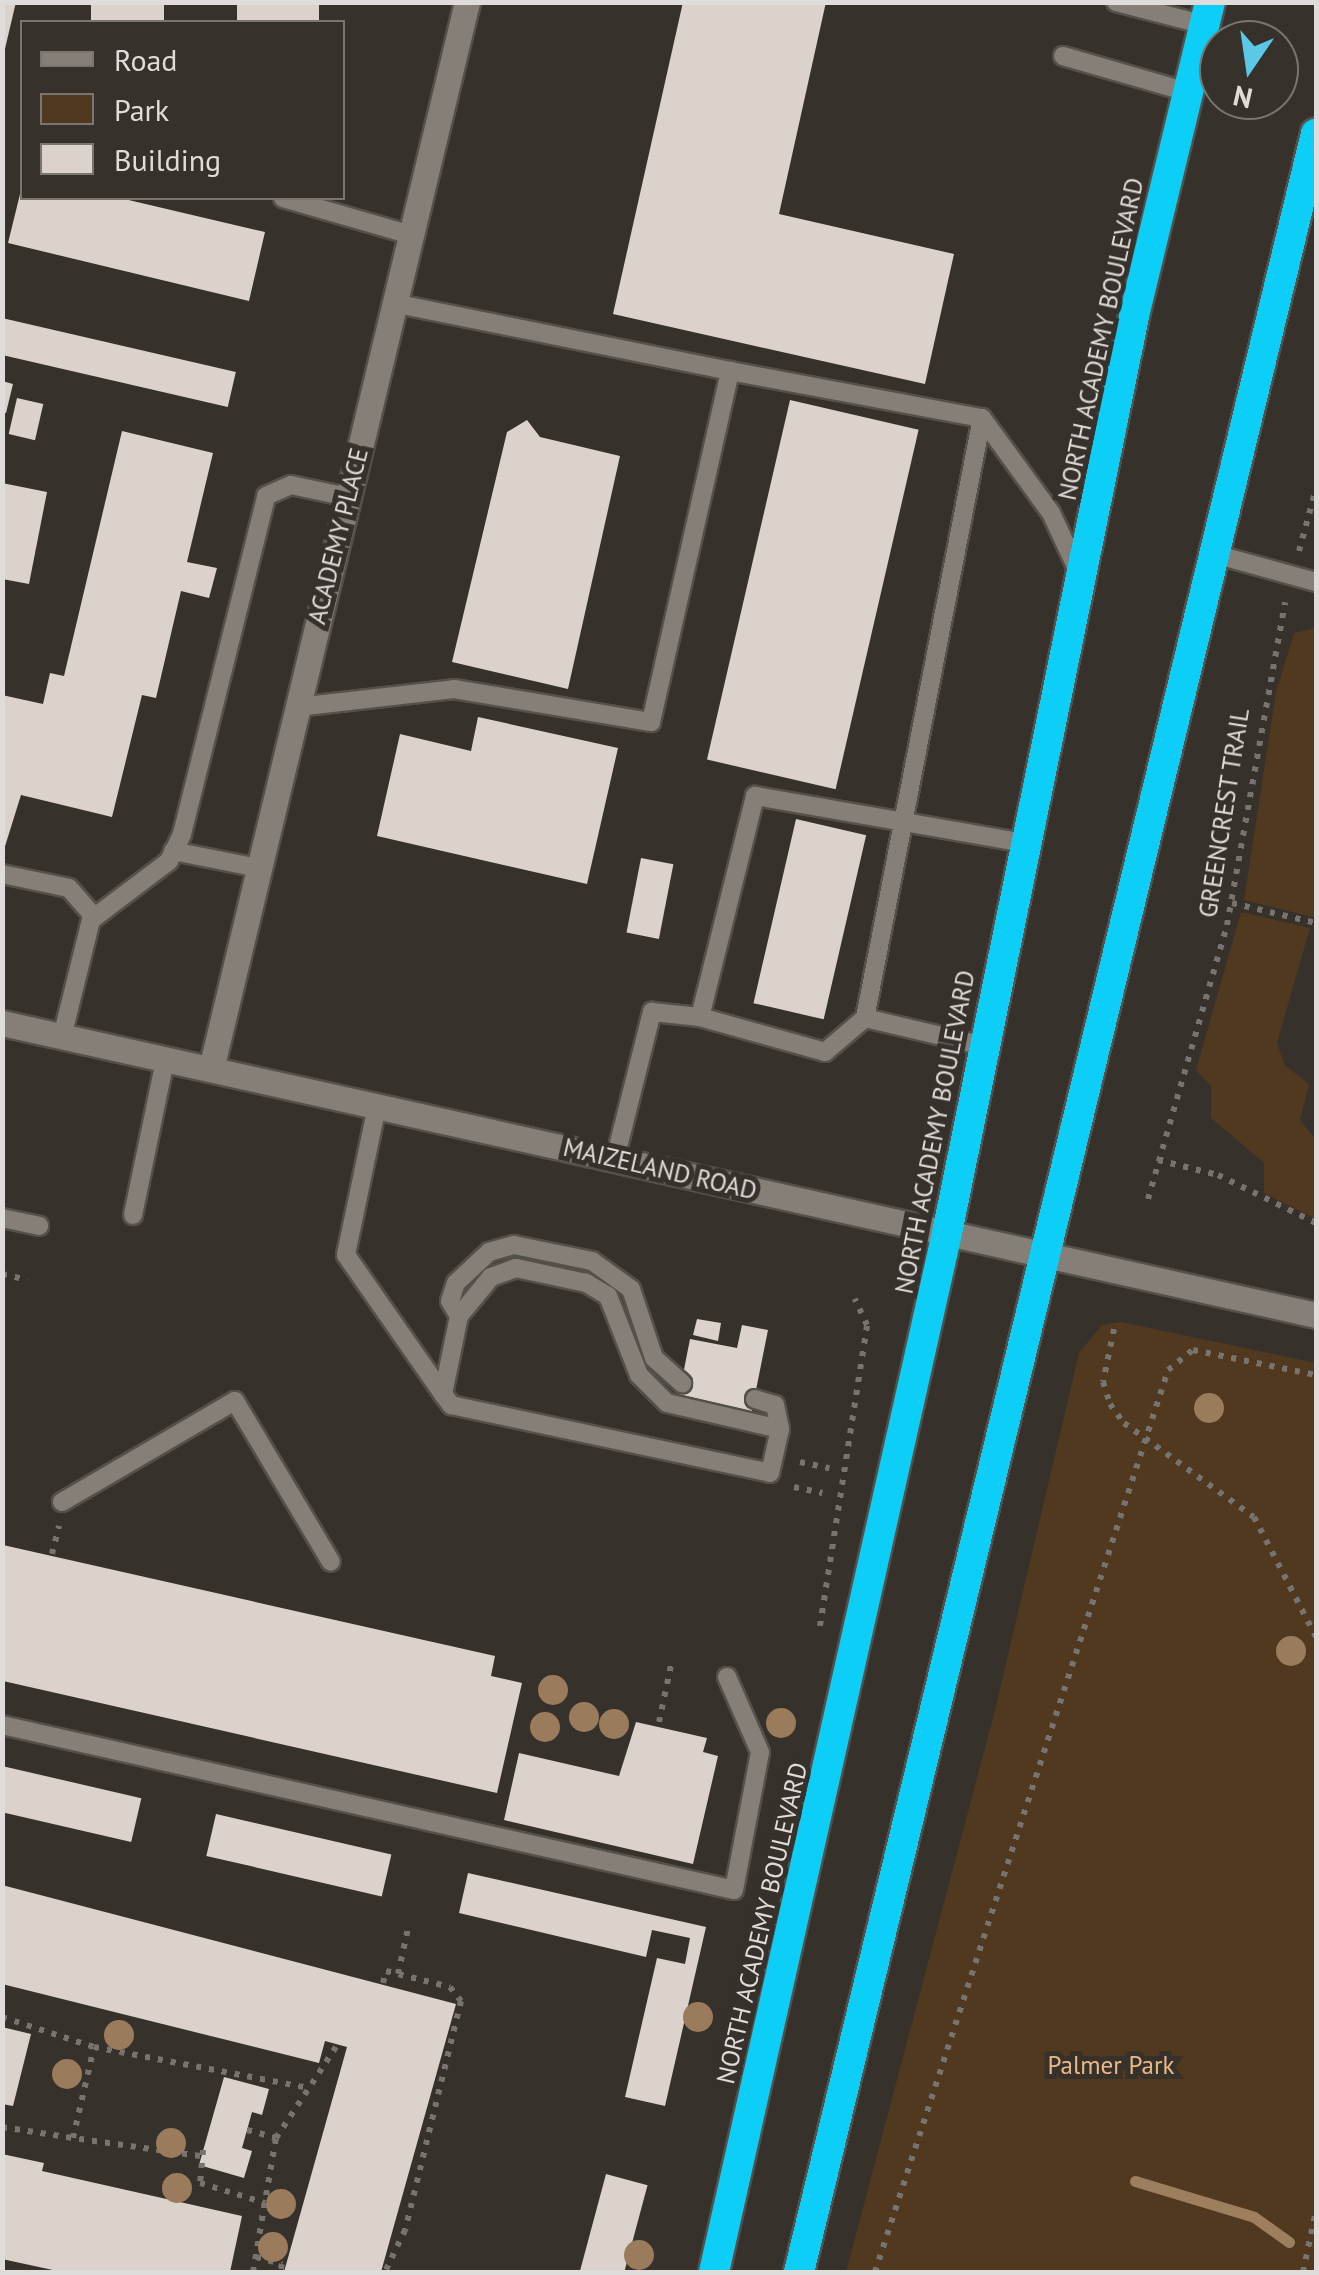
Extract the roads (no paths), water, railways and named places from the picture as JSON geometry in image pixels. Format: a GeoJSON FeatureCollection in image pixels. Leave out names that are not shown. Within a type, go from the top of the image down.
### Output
{"type":"FeatureCollection","features":[{"type":"Feature","properties":{"kind":"highway","name":"NORTH ACADEMY BOULEVARD"},"geometry":{"type":"LineString","coordinates":[[714,2272],[946,1232],[1080,575],[1207,14]]}},
{"type":"Feature","properties":{"kind":"highway"},"geometry":{"type":"LineString","coordinates":[[799,2272],[1218,556],[1316,134]]}},
{"type":"Feature","properties":{"kind":"main road","name":"ACADEMY PLACE"},"geometry":{"type":"LineString","coordinates":[[211,1069],[467,2]]}},
{"type":"Feature","properties":{"kind":"main road","name":"MAIZELAND ROAD"},"geometry":{"type":"LineString","coordinates":[[2,1023],[1316,1315]]}},
{"type":"Feature","properties":{"kind":"lane"},"geometry":{"type":"LineString","coordinates":[[1116,2],[1207,14]]}},
{"type":"Feature","properties":{"kind":"lane"},"geometry":{"type":"LineString","coordinates":[[1063,56],[1188,92]]}},
{"type":"Feature","properties":{"kind":"lane"},"geometry":{"type":"LineString","coordinates":[[289,200],[410,235]]}},
{"type":"Feature","properties":{"kind":"lane"},"geometry":{"type":"LineString","coordinates":[[394,303],[982,418],[1051,514],[1080,575]]}},
{"type":"Feature","properties":{"kind":"lane"},"geometry":{"type":"LineString","coordinates":[[297,707],[454,689],[651,722],[730,371]]}},
{"type":"Feature","properties":{"kind":"lane"},"geometry":{"type":"LineString","coordinates":[[616,1159],[652,1012],[700,1017],[825,1052],[865,1018],[900,822],[982,418]]}},
{"type":"Feature","properties":{"kind":"lane"},"geometry":{"type":"LineString","coordinates":[[62,1037],[94,917],[173,851],[266,496],[291,485],[348,497]]}},
{"type":"Feature","properties":{"kind":"lane"},"geometry":{"type":"LineString","coordinates":[[1218,556],[1316,582]]}},
{"type":"Feature","properties":{"kind":"lane"},"geometry":{"type":"LineString","coordinates":[[700,1017],[755,796],[1024,843]]}},
{"type":"Feature","properties":{"kind":"lane"},"geometry":{"type":"LineString","coordinates":[[173,851],[258,868]]}},
{"type":"Feature","properties":{"kind":"lane"},"geometry":{"type":"LineString","coordinates":[[2,874],[69,888],[94,917]]}},
{"type":"Feature","properties":{"kind":"lane"},"geometry":{"type":"LineString","coordinates":[[865,1018],[983,1046]]}},
{"type":"Feature","properties":{"kind":"lane"},"geometry":{"type":"LineString","coordinates":[[133,1215],[165,1060]]}},
{"type":"Feature","properties":{"kind":"lane"},"geometry":{"type":"LineString","coordinates":[[377,1106],[346,1256],[451,1405],[770,1473],[780,1429],[775,1405],[754,1399]]}},
{"type":"Feature","properties":{"kind":"lane"},"geometry":{"type":"LineString","coordinates":[[2,1218],[38,1226]]}},
{"type":"Feature","properties":{"kind":"lane"},"geometry":{"type":"LineString","coordinates":[[459,1316],[450,1301],[456,1283],[500,1247],[592,1261],[631,1289],[654,1358],[682,1383]]}},
{"type":"Feature","properties":{"kind":"lane"},"geometry":{"type":"LineString","coordinates":[[443,1394],[459,1316],[503,1270],[586,1283],[615,1306],[638,1374],[658,1398],[780,1429]]}},
{"type":"Feature","properties":{"kind":"lane"},"geometry":{"type":"LineString","coordinates":[[62,1502],[235,1400],[331,1562]]}},
{"type":"Feature","properties":{"kind":"lane"},"geometry":{"type":"LineString","coordinates":[[2,1725],[734,1890],[760,1752],[727,1678]]}},
{"type":"Feature","properties":{"kind":"waterway"},"geometry":{"type":"LineString","coordinates":[[1135,2181],[1254,2217],[1289,2242]]}},
{"type":"Feature","properties":{"kind":"park label","name":"Palmer Park"},"geometry":{"type":"Point","coordinates":[1111,2065]}}]}
